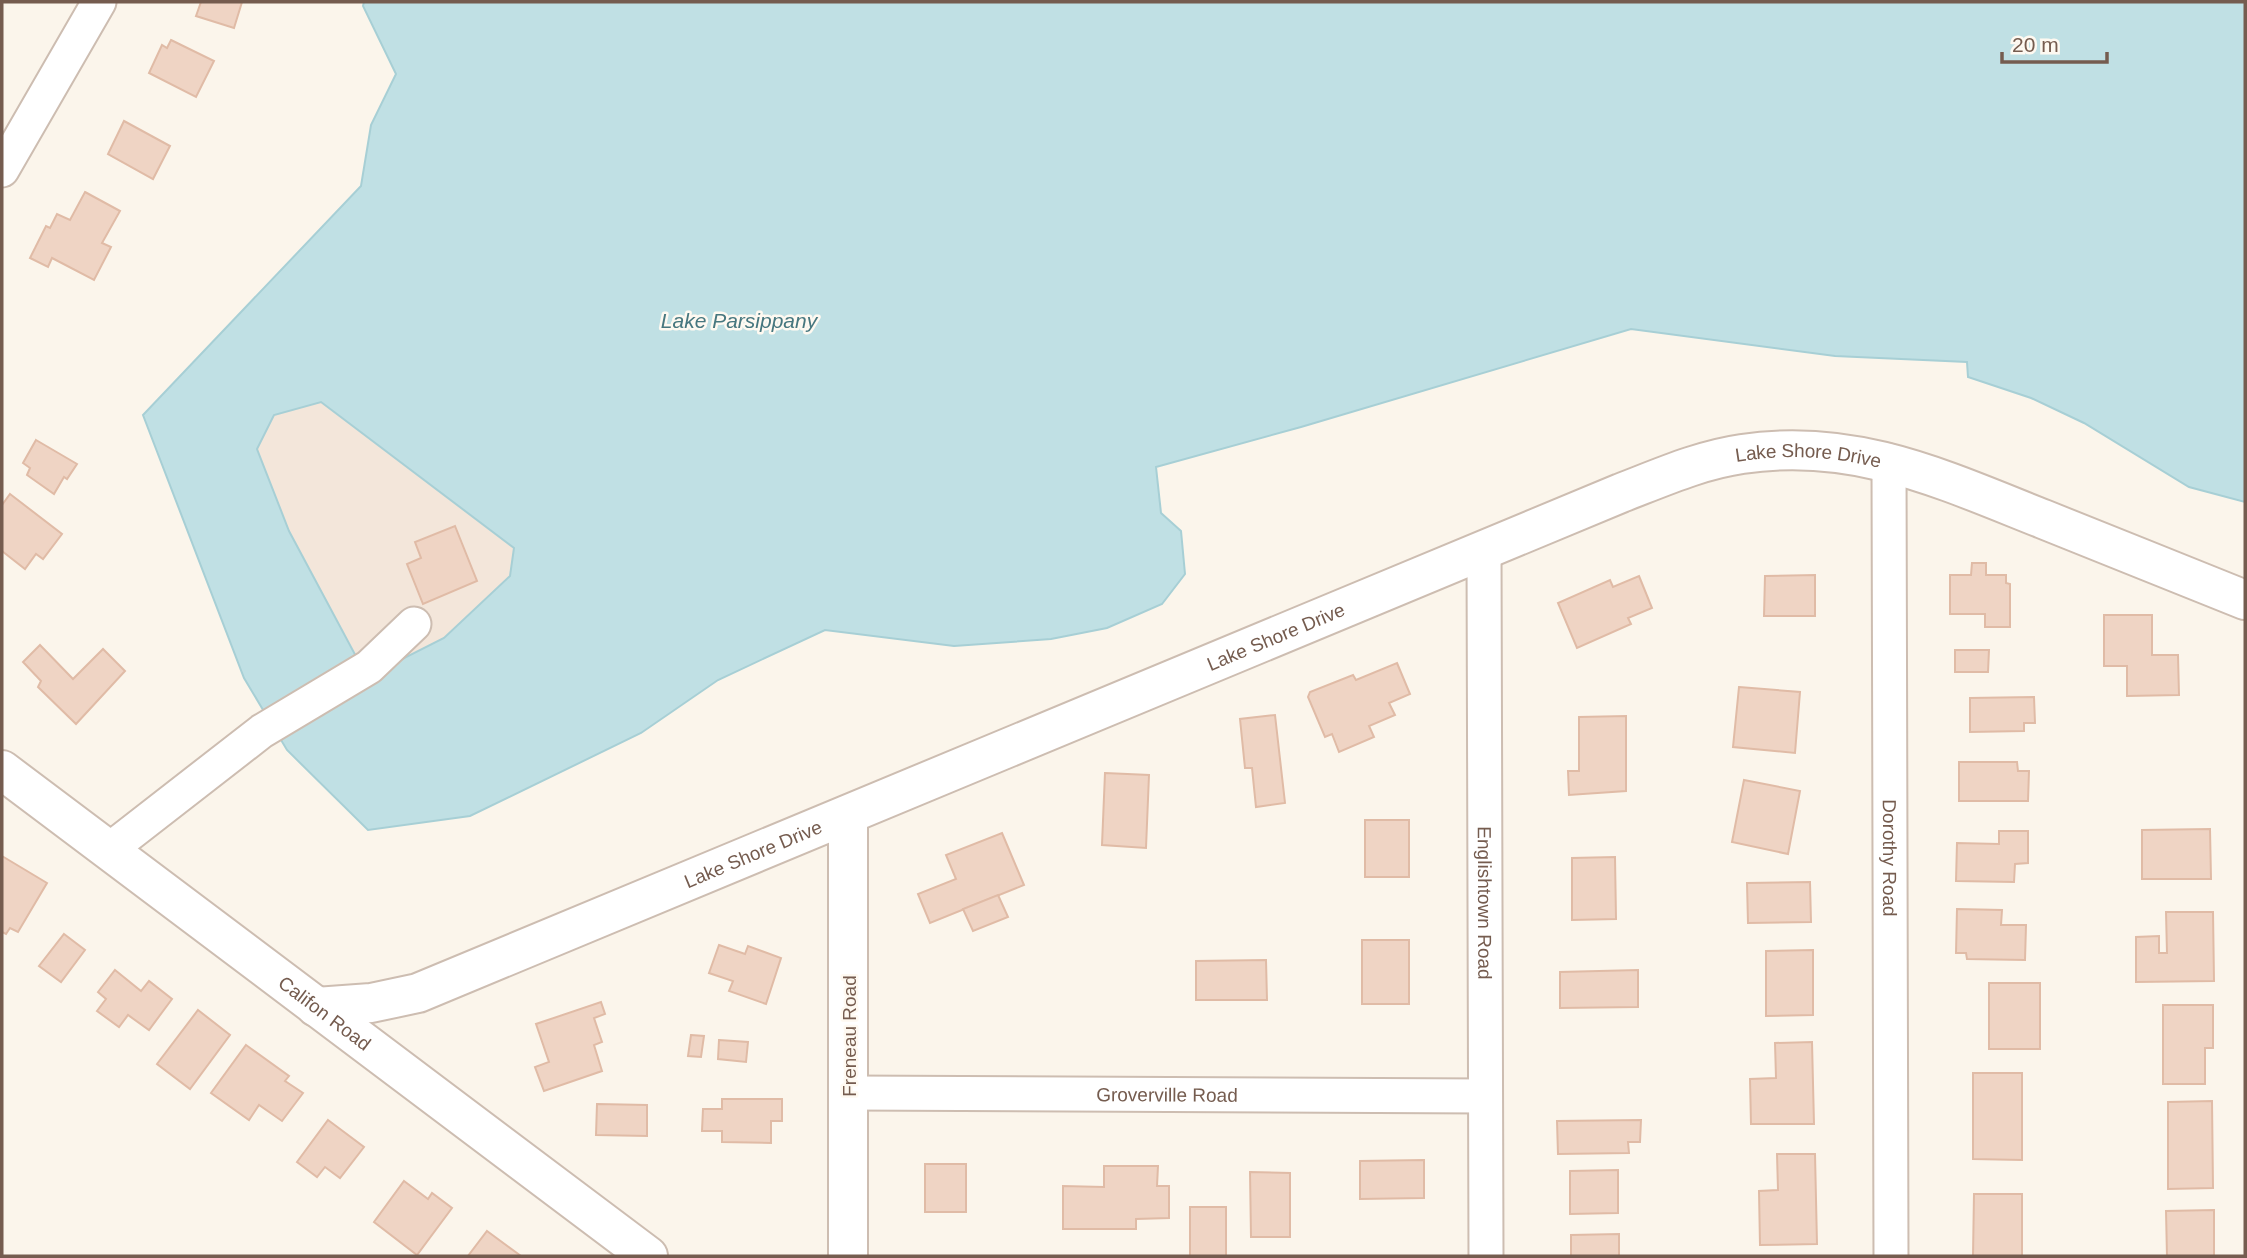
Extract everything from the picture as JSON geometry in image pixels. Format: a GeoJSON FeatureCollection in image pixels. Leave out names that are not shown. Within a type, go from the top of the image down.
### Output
{"type":"FeatureCollection","features":[{"type":"Feature","properties":{"kind":"street"},"geometry":{"type":"LineString","coordinates":[[2,170],[99,2]]}},
{"type":"Feature","properties":{"kind":"street","name":"Lake Shore Drive"},"geometry":{"type":"LineString","coordinates":[[317,1007],[371,1003],[418,993],[1484,549],[1621,493],[1704,462],[1729,456],[1799,449],[1889,461],[1929,474],[2245,600]]}},
{"type":"Feature","properties":{"kind":"street","name":"Dorothy Road"},"geometry":{"type":"LineString","coordinates":[[1889,461],[1891,1256]]}},
{"type":"Feature","properties":{"kind":"street","name":"Englishtown Road"},"geometry":{"type":"LineString","coordinates":[[1484,549],[1486,1256]]}},
{"type":"Feature","properties":{"kind":"street"},"geometry":{"type":"LineString","coordinates":[[109,850],[262,730],[369,667],[414,624]]}},
{"type":"Feature","properties":{"kind":"street","name":"Califon Road"},"geometry":{"type":"LineString","coordinates":[[2,770],[648,1256]]}},
{"type":"Feature","properties":{"kind":"street","name":"Freneau Road"},"geometry":{"type":"LineString","coordinates":[[848,815],[848,1256]]}},
{"type":"Feature","properties":{"kind":"street","name":"Groverville Road"},"geometry":{"type":"LineString","coordinates":[[849,1093],[1485,1096]]}},
{"type":"Feature","properties":{"kind":"shaded area"},"geometry":{"type":"Polygon","coordinates":[[[321,402],[514,548],[510,576],[444,638],[367,678],[289,531],[257,449],[274,415],[321,402]]]}},
{"type":"Feature","properties":{"kind":"water","name":"Lake Parsippany"},"geometry":{"type":"Polygon","coordinates":[[[364,2],[2245,2],[2245,502],[2189,487],[2084,423],[2031,398],[1968,377],[1967,362],[1835,356],[1631,329],[1156,467],[1161,513],[1181,531],[1185,574],[1162,604],[1107,628],[1051,639],[954,646],[825,630],[718,680],[641,733],[470,816],[368,830],[287,750],[244,678],[143,415],[361,186],[371,125],[396,74],[363,6],[364,2]],[[321,402],[274,415],[257,449],[289,531],[367,677],[444,638],[510,576],[514,548],[321,402]]]}},
{"type":"Feature","properties":{"kind":"building"},"geometry":{"type":"Polygon","coordinates":[[[201,2],[242,2],[234,28],[196,16],[201,2]]]}},
{"type":"Feature","properties":{"kind":"building"},"geometry":{"type":"Polygon","coordinates":[[[171,40],[214,61],[196,97],[149,73],[162,45],[167,48],[171,40]]]}},
{"type":"Feature","properties":{"kind":"building"},"geometry":{"type":"Polygon","coordinates":[[[124,121],[170,146],[153,179],[108,154],[124,121]]]}},
{"type":"Feature","properties":{"kind":"building"},"geometry":{"type":"Polygon","coordinates":[[[85,192],[120,211],[102,243],[111,247],[94,280],[52,258],[48,267],[30,258],[46,226],[50,228],[57,214],[70,220],[85,192]]]}},
{"type":"Feature","properties":{"kind":"building"},"geometry":{"type":"Polygon","coordinates":[[[36,440],[77,464],[67,479],[64,477],[54,494],[27,475],[30,468],[23,463],[36,440]]]}},
{"type":"Feature","properties":{"kind":"building"},"geometry":{"type":"Polygon","coordinates":[[[10,494],[62,534],[43,559],[36,554],[25,569],[2,551],[2,505],[10,494]]]}},
{"type":"Feature","properties":{"kind":"building"},"geometry":{"type":"Polygon","coordinates":[[[455,526],[477,581],[423,604],[407,564],[421,558],[415,542],[455,526]]]}},
{"type":"Feature","properties":{"kind":"building"},"geometry":{"type":"Polygon","coordinates":[[[1972,563],[1986,563],[1986,575],[2006,575],[2006,583],[2010,584],[2010,627],[1985,627],[1985,614],[1950,614],[1950,575],[1971,575],[1972,563]]]}},
{"type":"Feature","properties":{"kind":"building"},"geometry":{"type":"Polygon","coordinates":[[[1815,575],[1815,616],[1764,616],[1765,576],[1815,575]]]}},
{"type":"Feature","properties":{"kind":"building"},"geometry":{"type":"Polygon","coordinates":[[[1639,576],[1652,608],[1628,618],[1631,624],[1577,648],[1558,603],[1610,580],[1613,587],[1639,576]]]}},
{"type":"Feature","properties":{"kind":"building"},"geometry":{"type":"Polygon","coordinates":[[[2104,615],[2152,615],[2152,655],[2178,655],[2179,695],[2127,696],[2127,666],[2104,666],[2104,615]]]}},
{"type":"Feature","properties":{"kind":"building"},"geometry":{"type":"Polygon","coordinates":[[[40,645],[73,679],[103,649],[125,671],[76,724],[38,687],[41,681],[23,662],[40,645]]]}},
{"type":"Feature","properties":{"kind":"building"},"geometry":{"type":"Polygon","coordinates":[[[1955,650],[1989,650],[1988,672],[1955,672],[1955,650]]]}},
{"type":"Feature","properties":{"kind":"building"},"geometry":{"type":"Polygon","coordinates":[[[1397,663],[1410,694],[1389,703],[1395,715],[1369,726],[1374,737],[1339,752],[1332,734],[1325,737],[1308,697],[1310,692],[1353,675],[1356,680],[1397,663]]]}},
{"type":"Feature","properties":{"kind":"building"},"geometry":{"type":"Polygon","coordinates":[[[1739,687],[1800,692],[1795,753],[1733,747],[1739,687]]]}},
{"type":"Feature","properties":{"kind":"building"},"geometry":{"type":"Polygon","coordinates":[[[2034,697],[2035,723],[2024,723],[2024,731],[1970,732],[1970,698],[2034,697]]]}},
{"type":"Feature","properties":{"kind":"building"},"geometry":{"type":"Polygon","coordinates":[[[1275,715],[1285,803],[1256,807],[1252,768],[1245,768],[1240,719],[1275,715]]]}},
{"type":"Feature","properties":{"kind":"building"},"geometry":{"type":"Polygon","coordinates":[[[1626,716],[1626,791],[1569,795],[1568,771],[1579,771],[1579,717],[1626,716]]]}},
{"type":"Feature","properties":{"kind":"building"},"geometry":{"type":"Polygon","coordinates":[[[1959,762],[2017,762],[2018,771],[2029,771],[2028,801],[1959,801],[1959,762]]]}},
{"type":"Feature","properties":{"kind":"building"},"geometry":{"type":"Polygon","coordinates":[[[1105,773],[1149,775],[1146,848],[1102,845],[1105,773]]]}},
{"type":"Feature","properties":{"kind":"building"},"geometry":{"type":"Polygon","coordinates":[[[1744,780],[1800,791],[1788,854],[1732,842],[1744,780]]]}},
{"type":"Feature","properties":{"kind":"building"},"geometry":{"type":"Polygon","coordinates":[[[1365,820],[1409,820],[1409,877],[1365,877],[1365,820]]]}},
{"type":"Feature","properties":{"kind":"building"},"geometry":{"type":"Polygon","coordinates":[[[2210,829],[2211,879],[2142,879],[2142,830],[2210,829]]]}},
{"type":"Feature","properties":{"kind":"building"},"geometry":{"type":"Polygon","coordinates":[[[1999,831],[2028,831],[2028,863],[2015,864],[2014,882],[1956,881],[1957,843],[1999,844],[1999,831]]]}},
{"type":"Feature","properties":{"kind":"building"},"geometry":{"type":"Polygon","coordinates":[[[1002,833],[1024,885],[930,923],[918,894],[956,879],[946,855],[1002,833]]]}},
{"type":"Feature","properties":{"kind":"building"},"geometry":{"type":"Polygon","coordinates":[[[2,856],[47,883],[18,932],[10,928],[6,934],[2,932],[2,856]]]}},
{"type":"Feature","properties":{"kind":"building"},"geometry":{"type":"Polygon","coordinates":[[[1615,857],[1616,919],[1572,920],[1572,858],[1615,857]]]}},
{"type":"Feature","properties":{"kind":"building"},"geometry":{"type":"Polygon","coordinates":[[[1810,882],[1811,922],[1748,923],[1747,883],[1810,882]]]}},
{"type":"Feature","properties":{"kind":"building"},"geometry":{"type":"Polygon","coordinates":[[[998,895],[1008,917],[973,931],[963,909],[998,895]]]}},
{"type":"Feature","properties":{"kind":"building"},"geometry":{"type":"Polygon","coordinates":[[[1957,909],[2002,910],[2001,925],[2026,925],[2025,960],[1967,959],[1966,953],[1956,953],[1957,909]]]}},
{"type":"Feature","properties":{"kind":"building"},"geometry":{"type":"Polygon","coordinates":[[[2166,912],[2213,912],[2214,981],[2136,982],[2136,937],[2159,936],[2159,953],[2167,953],[2166,912]]]}},
{"type":"Feature","properties":{"kind":"building"},"geometry":{"type":"Polygon","coordinates":[[[64,934],[85,950],[61,982],[39,966],[64,934]]]}},
{"type":"Feature","properties":{"kind":"building"},"geometry":{"type":"Polygon","coordinates":[[[1362,940],[1409,940],[1409,1004],[1362,1004],[1362,940]]]}},
{"type":"Feature","properties":{"kind":"building"},"geometry":{"type":"Polygon","coordinates":[[[719,945],[745,954],[748,946],[781,958],[766,1004],[729,991],[733,981],[709,973],[719,945]]]}},
{"type":"Feature","properties":{"kind":"building"},"geometry":{"type":"Polygon","coordinates":[[[1813,950],[1813,1015],[1766,1016],[1766,951],[1813,950]]]}},
{"type":"Feature","properties":{"kind":"building"},"geometry":{"type":"Polygon","coordinates":[[[1266,960],[1267,1000],[1196,1000],[1196,961],[1266,960]]]}},
{"type":"Feature","properties":{"kind":"building"},"geometry":{"type":"Polygon","coordinates":[[[115,970],[141,991],[149,981],[172,999],[149,1030],[128,1015],[119,1027],[97,1011],[106,999],[98,992],[115,970]]]}},
{"type":"Feature","properties":{"kind":"building"},"geometry":{"type":"Polygon","coordinates":[[[1638,970],[1638,1007],[1560,1008],[1560,972],[1638,970]]]}},
{"type":"Feature","properties":{"kind":"building"},"geometry":{"type":"Polygon","coordinates":[[[1989,983],[2040,983],[2040,1049],[1989,1049],[1989,983]]]}},
{"type":"Feature","properties":{"kind":"building"},"geometry":{"type":"Polygon","coordinates":[[[601,1002],[605,1014],[594,1018],[602,1042],[594,1045],[602,1071],[544,1091],[535,1067],[549,1062],[536,1024],[601,1002]]]}},
{"type":"Feature","properties":{"kind":"building"},"geometry":{"type":"Polygon","coordinates":[[[2163,1005],[2213,1005],[2213,1048],[2205,1048],[2205,1084],[2163,1084],[2163,1005]]]}},
{"type":"Feature","properties":{"kind":"building"},"geometry":{"type":"Polygon","coordinates":[[[198,1010],[230,1035],[190,1089],[157,1064],[198,1010]]]}},
{"type":"Feature","properties":{"kind":"building"},"geometry":{"type":"Polygon","coordinates":[[[691,1035],[704,1036],[701,1057],[688,1056],[691,1035]]]}},
{"type":"Feature","properties":{"kind":"building"},"geometry":{"type":"Polygon","coordinates":[[[719,1040],[748,1042],[746,1062],[718,1059],[719,1040]]]}},
{"type":"Feature","properties":{"kind":"building"},"geometry":{"type":"Polygon","coordinates":[[[1812,1042],[1814,1124],[1751,1124],[1750,1079],[1776,1078],[1775,1043],[1812,1042]]]}},
{"type":"Feature","properties":{"kind":"building"},"geometry":{"type":"Polygon","coordinates":[[[246,1045],[289,1076],[285,1081],[303,1093],[282,1121],[259,1105],[249,1120],[211,1093],[246,1045]]]}},
{"type":"Feature","properties":{"kind":"building"},"geometry":{"type":"Polygon","coordinates":[[[1973,1073],[2022,1073],[2022,1160],[1973,1159],[1973,1073]]]}},
{"type":"Feature","properties":{"kind":"building"},"geometry":{"type":"Polygon","coordinates":[[[722,1099],[782,1099],[782,1121],[771,1121],[771,1143],[722,1142],[722,1131],[702,1131],[703,1109],[722,1109],[722,1099]]]}},
{"type":"Feature","properties":{"kind":"building"},"geometry":{"type":"Polygon","coordinates":[[[2212,1101],[2213,1188],[2168,1189],[2168,1102],[2212,1101]]]}},
{"type":"Feature","properties":{"kind":"building"},"geometry":{"type":"Polygon","coordinates":[[[597,1104],[647,1105],[647,1136],[596,1135],[597,1104]]]}},
{"type":"Feature","properties":{"kind":"building"},"geometry":{"type":"Polygon","coordinates":[[[328,1120],[364,1147],[340,1178],[325,1167],[317,1177],[297,1162],[328,1120]]]}},
{"type":"Feature","properties":{"kind":"building"},"geometry":{"type":"Polygon","coordinates":[[[1641,1120],[1640,1142],[1628,1142],[1629,1153],[1558,1154],[1557,1121],[1641,1120]]]}},
{"type":"Feature","properties":{"kind":"building"},"geometry":{"type":"Polygon","coordinates":[[[1777,1154],[1815,1154],[1817,1244],[1760,1245],[1759,1191],[1778,1190],[1777,1154]]]}},
{"type":"Feature","properties":{"kind":"building"},"geometry":{"type":"Polygon","coordinates":[[[1424,1160],[1424,1198],[1360,1199],[1360,1161],[1424,1160]]]}},
{"type":"Feature","properties":{"kind":"building"},"geometry":{"type":"Polygon","coordinates":[[[925,1164],[966,1164],[966,1212],[925,1212],[925,1164]]]}},
{"type":"Feature","properties":{"kind":"building"},"geometry":{"type":"Polygon","coordinates":[[[1104,1166],[1158,1166],[1157,1186],[1169,1186],[1169,1218],[1136,1219],[1136,1229],[1063,1229],[1063,1186],[1104,1187],[1104,1166]]]}},
{"type":"Feature","properties":{"kind":"building"},"geometry":{"type":"Polygon","coordinates":[[[1618,1170],[1618,1213],[1570,1214],[1570,1171],[1618,1170]]]}},
{"type":"Feature","properties":{"kind":"building"},"geometry":{"type":"Polygon","coordinates":[[[1250,1172],[1290,1173],[1290,1237],[1251,1237],[1250,1172]]]}},
{"type":"Feature","properties":{"kind":"building"},"geometry":{"type":"Polygon","coordinates":[[[404,1181],[428,1199],[432,1193],[452,1208],[417,1255],[374,1222],[404,1181]]]}},
{"type":"Feature","properties":{"kind":"building"},"geometry":{"type":"Polygon","coordinates":[[[1974,1194],[2022,1194],[2022,1256],[1973,1256],[1974,1194]]]}},
{"type":"Feature","properties":{"kind":"building"},"geometry":{"type":"Polygon","coordinates":[[[1190,1207],[1226,1207],[1226,1256],[1190,1256],[1190,1207]]]}},
{"type":"Feature","properties":{"kind":"building"},"geometry":{"type":"Polygon","coordinates":[[[2214,1210],[2214,1256],[2167,1256],[2166,1211],[2214,1210]]]}},
{"type":"Feature","properties":{"kind":"building"},"geometry":{"type":"Polygon","coordinates":[[[487,1231],[521,1256],[468,1256],[487,1231]]]}},
{"type":"Feature","properties":{"kind":"building"},"geometry":{"type":"Polygon","coordinates":[[[1619,1234],[1619,1256],[1571,1256],[1571,1235],[1619,1234]]]}}]}
